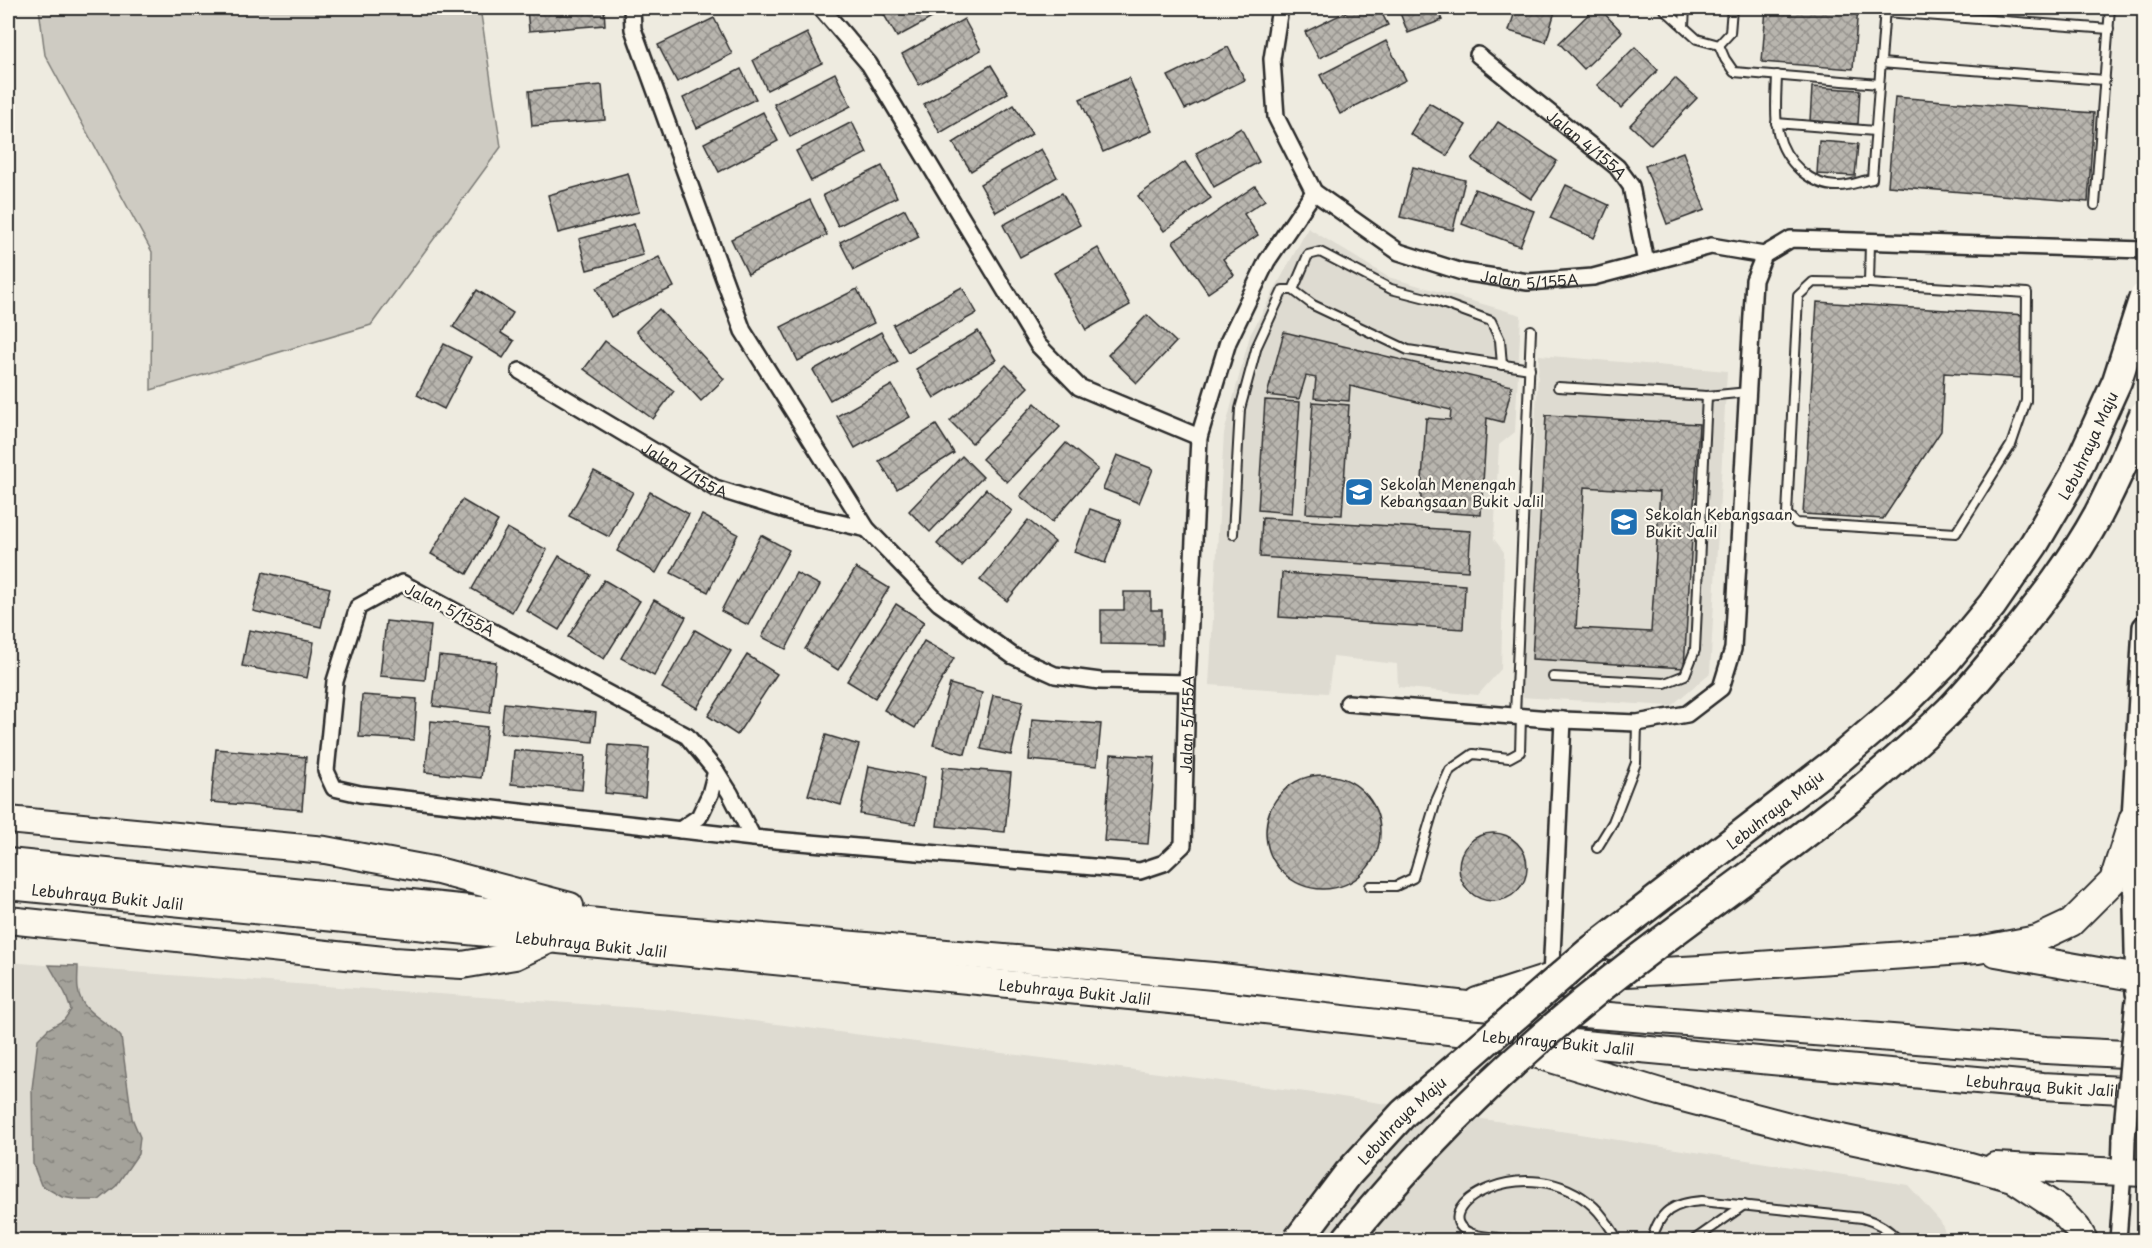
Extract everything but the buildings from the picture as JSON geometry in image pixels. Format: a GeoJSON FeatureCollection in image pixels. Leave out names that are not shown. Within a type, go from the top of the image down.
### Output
{"type":"FeatureCollection","features":[{"type":"Feature","properties":{"kind":"highway","name":"Lebuhraya Maju"},"geometry":{"type":"LineString","coordinates":[[1298,1240],[1348,1174],[1404,1113],[1589,952],[1839,759],[1902,705],[1945,662],[1992,605],[2034,544],[2074,476],[2116,381],[2145,297]]}},
{"type":"Feature","properties":{"kind":"highway"},"geometry":{"type":"LineString","coordinates":[[1346,1240],[1419,1154],[1464,1108],[1559,1022],[1624,969],[1843,805],[1951,708],[2038,606],[2080,545],[2098,514],[2145,414]]}},
{"type":"Feature","properties":{"kind":"highway"},"geometry":{"type":"LineString","coordinates":[[1467,1005],[1551,977],[1978,950],[2037,939],[2071,923],[2113,881],[2133,818]]}},
{"type":"Feature","properties":{"kind":"highway"},"geometry":{"type":"LineString","coordinates":[[8,820],[325,850],[438,871],[648,927]]}},
{"type":"Feature","properties":{"kind":"highway","name":"Lebuhraya Bukit Jalil"},"geometry":{"type":"LineString","coordinates":[[8,862],[439,916],[548,940],[1211,1004],[1466,1033],[2042,1086],[2145,1091]]}},
{"type":"Feature","properties":{"kind":"highway","name":"Lebuhraya Bukit Jalil"},"geometry":{"type":"LineString","coordinates":[[8,886],[439,916],[648,927],[1213,976],[1467,1005],[2046,1050],[2145,1055]]}},
{"type":"Feature","properties":{"kind":"highway"},"geometry":{"type":"LineString","coordinates":[[8,920],[393,961],[462,965],[515,956],[548,940]]}},
{"type":"Feature","properties":{"kind":"highway"},"geometry":{"type":"LineString","coordinates":[[1978,950],[2140,986]]}},
{"type":"Feature","properties":{"kind":"highway"},"geometry":{"type":"LineString","coordinates":[[1466,1033],[1660,1092],[1808,1131],[1963,1164],[2012,1178],[2059,1209],[2077,1228],[2084,1240]]}},
{"type":"Feature","properties":{"kind":"highway"},"geometry":{"type":"LineString","coordinates":[[1963,1164],[2134,1173]]}},
{"type":"Feature","properties":{"kind":"main road"},"geometry":{"type":"LineString","coordinates":[[2134,1173],[2124,1138],[2140,986],[2133,818],[2145,627]]}},
{"type":"Feature","properties":{"kind":"street"},"geometry":{"type":"LineString","coordinates":[[632,8],[633,29],[742,331],[867,529],[939,603],[1012,656],[1055,675],[1100,681],[1187,682]]}},
{"type":"Feature","properties":{"kind":"street"},"geometry":{"type":"LineString","coordinates":[[821,8],[869,64],[1038,345],[1079,387],[1199,437]]}},
{"type":"Feature","properties":{"kind":"street","name":"Jalan 5/155A"},"geometry":{"type":"LineString","coordinates":[[1280,8],[1272,59],[1276,117],[1314,192],[1399,252],[1462,272],[1528,282],[1593,277],[1710,246],[1764,255]]}},
{"type":"Feature","properties":{"kind":"street","name":"Jalan 4/155A"},"geometry":{"type":"LineString","coordinates":[[1478,55],[1617,166],[1631,186],[1646,263]]}},
{"type":"Feature","properties":{"kind":"street","name":"Jalan 5/155A"},"geometry":{"type":"LineString","coordinates":[[753,838],[716,771],[687,736],[402,583],[358,607],[335,681],[326,771],[334,788],[360,794],[753,838],[1140,871],[1164,863],[1183,845],[1187,682],[1199,437],[1228,342],[1267,261],[1314,192]]}},
{"type":"Feature","properties":{"kind":"street"},"geometry":{"type":"LineString","coordinates":[[1348,703],[1563,720],[1637,723],[1687,714],[1720,688],[1733,650],[1754,280],[1764,255],[1791,239],[2145,250]]}},
{"type":"Feature","properties":{"kind":"street","name":"Jalan 7/155A"},"geometry":{"type":"LineString","coordinates":[[520,371],[714,488],[795,513],[867,529]]}},
{"type":"Feature","properties":{"kind":"street"},"geometry":{"type":"LineString","coordinates":[[1551,977],[1563,720]]}},
{"type":"Feature","properties":{"kind":"street"},"geometry":{"type":"LineString","coordinates":[[680,830],[699,817],[710,794],[716,771]]}},
{"type":"Feature","properties":{"kind":"street"},"geometry":{"type":"LineString","coordinates":[[2118,1240],[2134,1173]]}},
{"type":"Feature","properties":{"kind":"lane"},"geometry":{"type":"LineString","coordinates":[[1663,8],[1697,39],[1719,45],[1734,72],[1879,84]]}},
{"type":"Feature","properties":{"kind":"lane"},"geometry":{"type":"LineString","coordinates":[[1684,26],[1685,8]]}},
{"type":"Feature","properties":{"kind":"lane"},"geometry":{"type":"LineString","coordinates":[[1719,45],[1730,33],[1732,8]]}},
{"type":"Feature","properties":{"kind":"lane"},"geometry":{"type":"LineString","coordinates":[[2095,205],[2110,8]]}},
{"type":"Feature","properties":{"kind":"lane"},"geometry":{"type":"LineString","coordinates":[[1778,75],[1776,123],[1779,143],[1792,163],[1814,182],[1838,187],[1872,179],[1885,10],[2109,29]]}},
{"type":"Feature","properties":{"kind":"lane"},"geometry":{"type":"LineString","coordinates":[[1880,63],[2105,80]]}},
{"type":"Feature","properties":{"kind":"lane"},"geometry":{"type":"LineString","coordinates":[[1776,123],[1875,131]]}},
{"type":"Feature","properties":{"kind":"lane"},"geometry":{"type":"LineString","coordinates":[[1869,283],[1870,242]]}},
{"type":"Feature","properties":{"kind":"lane"},"geometry":{"type":"LineString","coordinates":[[1293,290],[1308,255],[1320,252],[1391,289],[1434,300],[1491,321],[1500,340],[1502,365]]}},
{"type":"Feature","properties":{"kind":"lane"},"geometry":{"type":"LineString","coordinates":[[1813,282],[1869,283],[2027,294],[2026,401],[2011,445],[1956,533],[1796,523],[1787,514],[1798,296],[1813,282]]}},
{"type":"Feature","properties":{"kind":"lane"},"geometry":{"type":"LineString","coordinates":[[1233,534],[1240,409],[1257,346],[1283,290],[1293,290],[1313,305],[1408,350],[1530,369]]}},
{"type":"Feature","properties":{"kind":"lane"},"geometry":{"type":"LineString","coordinates":[[1370,886],[1396,886],[1413,878],[1436,801],[1449,770],[1473,754],[1509,758],[1520,752],[1518,715],[1531,330]]}},
{"type":"Feature","properties":{"kind":"lane"},"geometry":{"type":"LineString","coordinates":[[1558,387],[1707,396],[1748,392]]}},
{"type":"Feature","properties":{"kind":"lane"},"geometry":{"type":"LineString","coordinates":[[1553,677],[1665,683],[1685,675],[1695,650],[1707,396]]}},
{"type":"Feature","properties":{"kind":"lane"},"geometry":{"type":"LineString","coordinates":[[1597,848],[1613,822],[1636,763],[1637,723]]}},
{"type":"Feature","properties":{"kind":"lane"},"geometry":{"type":"LineString","coordinates":[[1533,1240],[1469,1233],[1460,1225],[1458,1213],[1462,1204],[1474,1194],[1488,1187],[1521,1180],[1539,1181],[1556,1184],[1584,1199],[1596,1209],[1618,1240]]}},
{"type":"Feature","properties":{"kind":"lane"},"geometry":{"type":"LineString","coordinates":[[1652,1240],[1655,1227],[1662,1216],[1673,1207],[1688,1202],[1744,1205],[1862,1218],[1876,1222],[1889,1230],[1898,1240]]}},
{"type":"Feature","properties":{"kind":"lane"},"geometry":{"type":"LineString","coordinates":[[1694,1240],[1744,1205]]}},
{"type":"Feature","properties":{"kind":"shaded area"},"geometry":{"type":"Polygon","coordinates":[[[39,8],[480,8],[501,147],[371,325],[151,390],[152,252],[45,55],[39,8]]]}},
{"type":"Feature","properties":{"kind":"shaded area","name":"Sekolah Menengah Kebangsaan Bukit Jalil"},"geometry":{"type":"Polygon","coordinates":[[[1308,228],[1388,277],[1521,315],[1515,432],[1499,445],[1494,539],[1504,552],[1501,669],[1478,695],[1398,687],[1397,664],[1333,657],[1328,693],[1209,685],[1224,433],[1250,335],[1308,228]]]}},
{"type":"Feature","properties":{"kind":"shaded area","name":"Sekolah Kebangsaan Bukit Jalil"},"geometry":{"type":"Polygon","coordinates":[[[1539,355],[1727,371],[1710,673],[1671,706],[1520,697],[1539,355]]]}},
{"type":"Feature","properties":{"kind":"shaded area"},"geometry":{"type":"Polygon","coordinates":[[[8,962],[668,1010],[1329,1095],[1908,1185],[1941,1222],[1948,1240],[8,1240],[8,962]]]}},
{"type":"Feature","properties":{"kind":"water"},"geometry":{"type":"Polygon","coordinates":[[[49,965],[78,966],[78,989],[84,1005],[121,1037],[132,1118],[140,1137],[138,1154],[116,1186],[99,1200],[62,1197],[41,1185],[33,1164],[32,1089],[38,1039],[48,1029],[64,1020],[71,1010],[65,993],[49,965]]]}},
{"type":"Feature","properties":{"kind":"place","name":"Sekolah Menengah Kebangsaan Bukit Jalil"},"geometry":{"type":"Point","coordinates":[1359,492]}},
{"type":"Feature","properties":{"kind":"place","name":"Sekolah Kebangsaan Bukit Jalil"},"geometry":{"type":"Point","coordinates":[1624,522]}}]}
